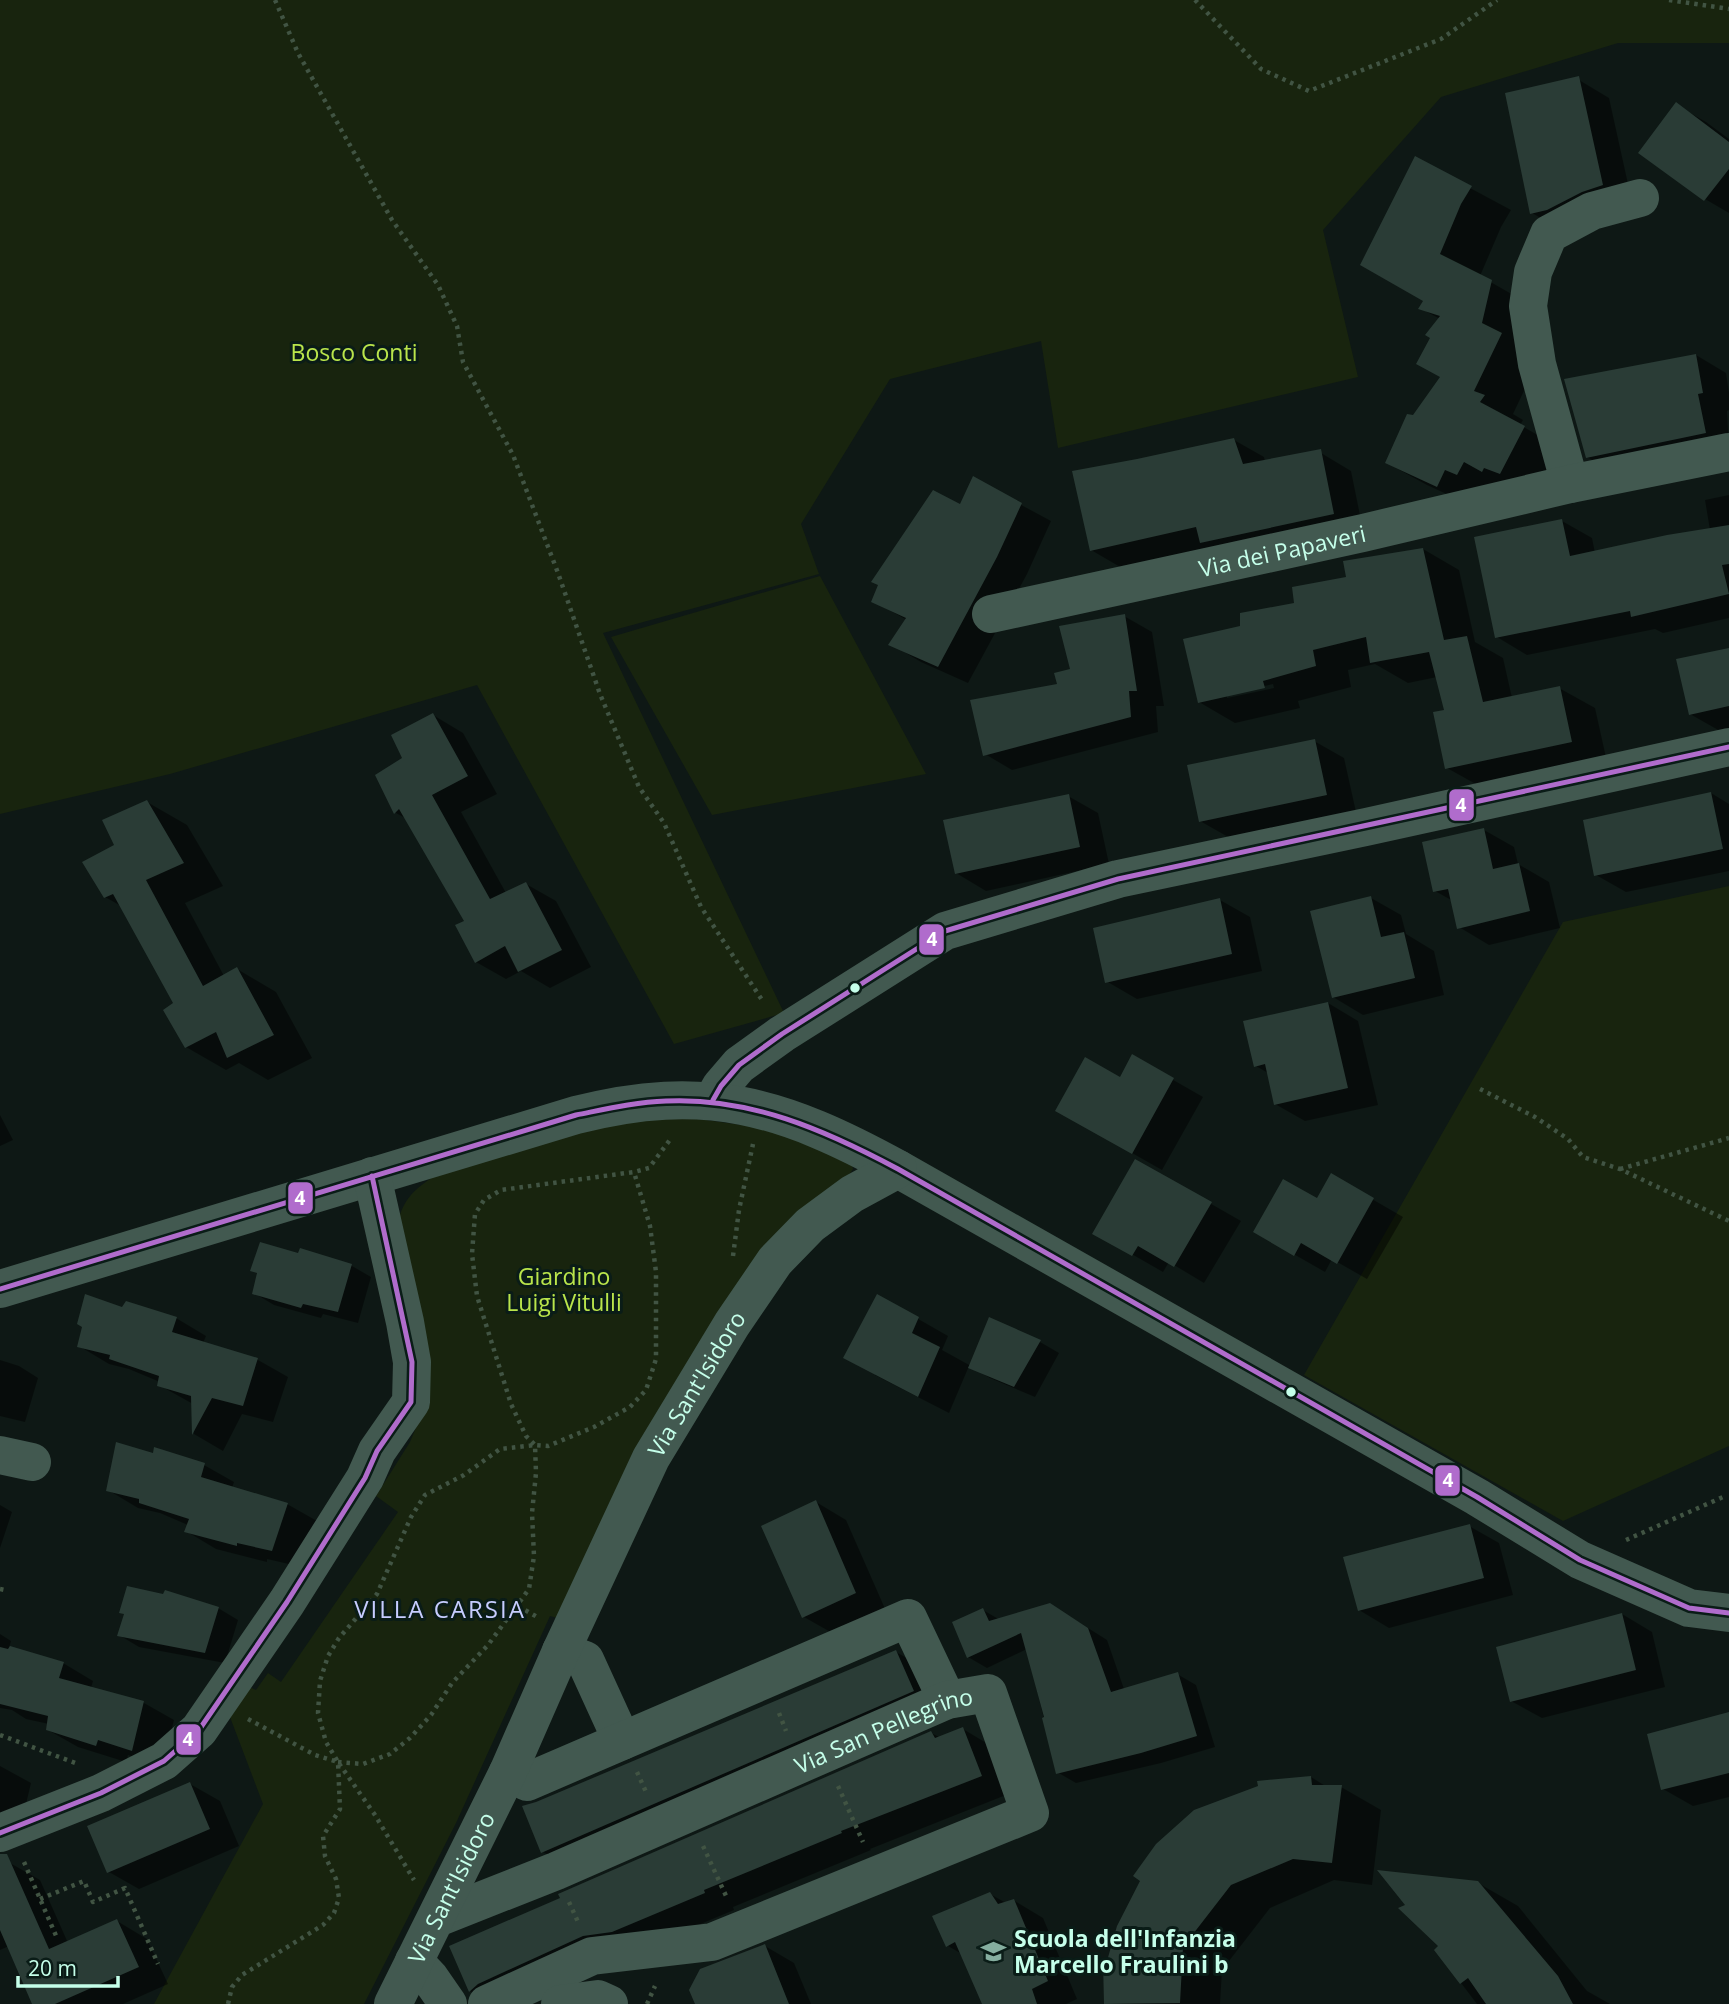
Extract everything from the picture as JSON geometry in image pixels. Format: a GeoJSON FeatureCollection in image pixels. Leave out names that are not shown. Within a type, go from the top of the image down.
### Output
{"type":"FeatureCollection","features":[{"type":"Feature","properties":{"kind":"street"},"geometry":{"type":"LineString","coordinates":[[1570,484],[1537,364],[1528,306],[1533,272],[1549,234],[1592,211],[1640,198]]}},
{"type":"Feature","properties":{"kind":"street","name":"Via dei Papaveri"},"geometry":{"type":"LineString","coordinates":[[992,614],[1363,533],[1570,484],[1729,452]]}},
{"type":"Feature","properties":{"kind":"street"},"geometry":{"type":"LineString","coordinates":[[699,1100],[739,1065],[782,1034],[945,931],[1118,879],[1729,747]]}},
{"type":"Feature","properties":{"kind":"street"},"geometry":{"type":"LineString","coordinates":[[0,1289],[616,1105],[699,1100],[761,1109],[808,1124],[853,1144],[1477,1497],[1580,1560],[1689,1608],[1729,1613]]}},
{"type":"Feature","properties":{"kind":"street","name":"Via Sant'Isidoro"},"geometry":{"type":"LineString","coordinates":[[393,2004],[508,1772],[651,1458],[732,1324],[775,1261],[810,1225],[852,1194],[898,1169]]}},
{"type":"Feature","properties":{"kind":"street"},"geometry":{"type":"LineString","coordinates":[[5,1831],[101,1793],[164,1761],[199,1730],[287,1602],[365,1478],[377,1451],[411,1402],[412,1362],[372,1176]]}},
{"type":"Feature","properties":{"kind":"street"},"geometry":{"type":"LineString","coordinates":[[508,1772],[527,1782],[908,1618],[947,1700]]}},
{"type":"Feature","properties":{"kind":"street"},"geometry":{"type":"LineString","coordinates":[[561,1651],[585,1660],[622,1741]]}},
{"type":"Feature","properties":{"kind":"street","name":"Via San Pellegrino"},"geometry":{"type":"LineString","coordinates":[[437,1918],[556,1871],[947,1700],[988,1693],[1030,1813],[712,1942],[592,1955],[486,2004]]}},
{"type":"Feature","properties":{"kind":"street"},"geometry":{"type":"LineString","coordinates":[[414,1961],[448,2004]]}},
{"type":"Feature","properties":{"kind":"street"},"geometry":{"type":"LineString","coordinates":[[560,2004],[598,1999],[610,2004]]}},
{"type":"Feature","properties":{"kind":"path"},"geometry":{"type":"LineString","coordinates":[[275,0],[298,53],[392,220],[438,285],[457,326],[463,362],[513,455],[600,694],[639,787],[664,824],[701,907],[782,1034]]}},
{"type":"Feature","properties":{"kind":"path"},"geometry":{"type":"LineString","coordinates":[[1195,0],[1261,69],[1309,91],[1441,39],[1497,0]]}},
{"type":"Feature","properties":{"kind":"path"},"geometry":{"type":"LineString","coordinates":[[1669,0],[1729,9]]}},
{"type":"Feature","properties":{"kind":"path"},"geometry":{"type":"LineString","coordinates":[[1480,1089],[1535,1117],[1568,1139],[1583,1157],[1620,1169],[1729,1221]]}},
{"type":"Feature","properties":{"kind":"path"},"geometry":{"type":"LineString","coordinates":[[217,1702],[315,1755],[338,1762],[363,1764],[390,1754],[410,1738],[431,1715],[452,1684],[488,1645],[529,1589],[534,1556],[532,1513],[536,1473],[535,1445],[526,1436],[511,1404],[477,1296],[472,1254],[475,1214],[484,1200],[501,1190],[649,1168],[669,1143],[684,1114],[699,1100]]}},
{"type":"Feature","properties":{"kind":"path"},"geometry":{"type":"LineString","coordinates":[[733,1262],[739,1210],[761,1109]]}},
{"type":"Feature","properties":{"kind":"path"},"geometry":{"type":"LineString","coordinates":[[1620,1169],[1729,1138]]}},
{"type":"Feature","properties":{"kind":"path"},"geometry":{"type":"LineString","coordinates":[[437,1918],[375,1815],[326,1742],[318,1713],[320,1681],[328,1656],[339,1638],[377,1594],[411,1517],[425,1495],[464,1475],[500,1449],[548,1446],[594,1427],[629,1407],[646,1390],[656,1359],[656,1272],[649,1226],[634,1172]]}},
{"type":"Feature","properties":{"kind":"path"},"geometry":{"type":"LineString","coordinates":[[1580,1560],[1723,1497]]}},
{"type":"Feature","properties":{"kind":"path"},"geometry":{"type":"LineString","coordinates":[[764,1678],[878,1875]]}},
{"type":"Feature","properties":{"kind":"path"},"geometry":{"type":"LineString","coordinates":[[0,1735],[83,1766],[101,1793]]}},
{"type":"Feature","properties":{"kind":"path"},"geometry":{"type":"LineString","coordinates":[[622,1741],[675,1819],[741,1930]]}},
{"type":"Feature","properties":{"kind":"path"},"geometry":{"type":"LineString","coordinates":[[228,2004],[232,1987],[242,1975],[323,1925],[334,1913],[339,1898],[335,1879],[325,1856],[323,1836],[340,1809],[338,1762]]}},
{"type":"Feature","properties":{"kind":"path"},"geometry":{"type":"LineString","coordinates":[[5,1831],[57,1938]]}},
{"type":"Feature","properties":{"kind":"path"},"geometry":{"type":"LineString","coordinates":[[556,1871],[592,1955]]}},
{"type":"Feature","properties":{"kind":"path"},"geometry":{"type":"LineString","coordinates":[[40,1899],[84,1881],[93,1902],[125,1888],[158,1964]]}},
{"type":"Feature","properties":{"kind":"green space","name":"Bosco Conti"},"geometry":{"type":"Polygon","coordinates":[[[0,0],[1729,0],[1729,43],[1618,43],[1441,97],[1323,230],[1358,377],[1058,448],[1041,341],[890,379],[801,524],[819,574],[603,633],[784,1013],[674,1044],[477,685],[170,774],[0,814],[0,0]]]}},
{"type":"Feature","properties":{"kind":"green space"},"geometry":{"type":"Polygon","coordinates":[[[820,576],[926,774],[712,815],[611,637],[820,576]]]}},
{"type":"Feature","properties":{"kind":"green space"},"geometry":{"type":"Polygon","coordinates":[[[1729,886],[1729,1446],[1563,1521],[1304,1375],[1563,922],[1729,886]]]}},
{"type":"Feature","properties":{"kind":"green space","name":"Giardino Luigi Vitulli"},"geometry":{"type":"Polygon","coordinates":[[[671,1115],[791,1132],[851,1162],[853,1169],[558,1618],[550,1616],[456,1823],[364,2004],[154,2004],[263,1804],[230,1717],[249,1687],[256,1690],[268,1673],[281,1682],[398,1512],[376,1496],[410,1442],[426,1404],[398,1224],[407,1201],[416,1190],[436,1175],[595,1127],[671,1115]]]}},
{"type":"Feature","properties":{"kind":"building"},"geometry":{"type":"Polygon","coordinates":[[[1579,76],[1603,185],[1582,192],[1547,210],[1530,214],[1505,93],[1579,76]]]}},
{"type":"Feature","properties":{"kind":"building"},"geometry":{"type":"Polygon","coordinates":[[[1676,102],[1729,142],[1729,169],[1704,201],[1638,153],[1676,102]]]}},
{"type":"Feature","properties":{"kind":"building"},"geometry":{"type":"Polygon","coordinates":[[[1415,156],[1472,186],[1461,204],[1440,254],[1492,280],[1482,323],[1502,333],[1474,391],[1485,395],[1480,402],[1525,426],[1500,474],[1484,468],[1482,472],[1464,462],[1457,475],[1445,470],[1437,487],[1385,463],[1407,414],[1413,415],[1440,377],[1416,364],[1430,338],[1425,335],[1440,316],[1418,309],[1423,301],[1360,265],[1415,156]]]}},
{"type":"Feature","properties":{"kind":"building"},"geometry":{"type":"Polygon","coordinates":[[[1696,354],[1703,393],[1698,394],[1706,433],[1586,458],[1564,379],[1696,354]]]}},
{"type":"Feature","properties":{"kind":"building"},"geometry":{"type":"Polygon","coordinates":[[[1234,438],[1243,464],[1321,449],[1334,514],[1200,543],[1196,527],[1090,551],[1072,471],[1234,438]]]}},
{"type":"Feature","properties":{"kind":"building"},"geometry":{"type":"Polygon","coordinates":[[[973,476],[1022,503],[997,557],[938,667],[888,645],[906,618],[871,602],[878,585],[871,582],[933,490],[960,504],[973,476]]]}},
{"type":"Feature","properties":{"kind":"building"},"geometry":{"type":"Polygon","coordinates":[[[1562,519],[1570,556],[1729,525],[1729,564],[1722,565],[1729,594],[1631,617],[1630,611],[1495,638],[1474,537],[1562,519]]]}},
{"type":"Feature","properties":{"kind":"building"},"geometry":{"type":"Polygon","coordinates":[[[1423,548],[1444,640],[1467,636],[1483,702],[1560,686],[1572,742],[1445,769],[1433,712],[1444,710],[1429,652],[1370,663],[1366,637],[1313,650],[1316,666],[1263,681],[1265,688],[1198,703],[1183,639],[1240,626],[1240,613],[1294,603],[1292,587],[1346,577],[1343,561],[1423,548]]]}},
{"type":"Feature","properties":{"kind":"building"},"geometry":{"type":"Polygon","coordinates":[[[1125,614],[1137,691],[1129,691],[1131,717],[983,756],[970,700],[1057,684],[1054,673],[1070,669],[1059,626],[1125,614]]]}},
{"type":"Feature","properties":{"kind":"building"},"geometry":{"type":"Polygon","coordinates":[[[1729,648],[1729,706],[1689,715],[1676,659],[1729,648]]]}},
{"type":"Feature","properties":{"kind":"building"},"geometry":{"type":"Polygon","coordinates":[[[433,713],[468,776],[432,795],[490,899],[526,882],[562,950],[518,972],[505,946],[475,963],[455,925],[464,921],[399,809],[394,814],[375,775],[402,758],[391,735],[433,713]]]}},
{"type":"Feature","properties":{"kind":"building"},"geometry":{"type":"Polygon","coordinates":[[[1315,739],[1327,795],[1199,822],[1187,765],[1315,739]]]}},
{"type":"Feature","properties":{"kind":"building"},"geometry":{"type":"Polygon","coordinates":[[[1711,792],[1723,849],[1594,876],[1583,820],[1711,792]]]}},
{"type":"Feature","properties":{"kind":"building"},"geometry":{"type":"Polygon","coordinates":[[[1069,794],[1080,847],[955,874],[943,820],[1069,794]]]}},
{"type":"Feature","properties":{"kind":"building"},"geometry":{"type":"Polygon","coordinates":[[[147,800],[184,863],[146,880],[203,986],[237,967],[274,1035],[227,1058],[216,1032],[185,1048],[163,1010],[173,1003],[113,894],[104,898],[82,862],[114,845],[102,820],[147,800]]]}},
{"type":"Feature","properties":{"kind":"building"},"geometry":{"type":"Polygon","coordinates":[[[1484,828],[1493,869],[1519,863],[1530,911],[1457,929],[1448,889],[1433,892],[1422,842],[1484,828]]]}},
{"type":"Feature","properties":{"kind":"building"},"geometry":{"type":"Polygon","coordinates":[[[1371,896],[1381,937],[1404,932],[1415,978],[1332,998],[1310,911],[1371,896]]]}},
{"type":"Feature","properties":{"kind":"building"},"geometry":{"type":"Polygon","coordinates":[[[1220,898],[1232,954],[1105,983],[1093,928],[1220,898]]]}},
{"type":"Feature","properties":{"kind":"building"},"geometry":{"type":"Polygon","coordinates":[[[1328,1002],[1348,1088],[1274,1105],[1265,1064],[1254,1067],[1243,1021],[1328,1002]]]}},
{"type":"Feature","properties":{"kind":"building"},"geometry":{"type":"Polygon","coordinates":[[[1132,1054],[1174,1078],[1132,1154],[1055,1111],[1085,1057],[1120,1077],[1132,1054]]]}},
{"type":"Feature","properties":{"kind":"building"},"geometry":{"type":"Polygon","coordinates":[[[1135,1159],[1212,1202],[1174,1267],[1138,1246],[1132,1256],[1092,1234],[1135,1159]]]}},
{"type":"Feature","properties":{"kind":"building"},"geometry":{"type":"Polygon","coordinates":[[[1331,1173],[1374,1198],[1337,1264],[1301,1243],[1294,1256],[1253,1232],[1283,1179],[1317,1198],[1331,1173]]]}},
{"type":"Feature","properties":{"kind":"building"},"geometry":{"type":"Polygon","coordinates":[[[260,1242],[298,1253],[300,1248],[352,1264],[338,1312],[303,1304],[301,1308],[252,1294],[257,1273],[250,1271],[260,1242]]]}},
{"type":"Feature","properties":{"kind":"building"},"geometry":{"type":"Polygon","coordinates":[[[85,1294],[122,1307],[126,1301],[177,1317],[172,1332],[258,1358],[243,1406],[212,1398],[192,1435],[191,1396],[157,1386],[159,1376],[109,1359],[110,1355],[77,1347],[82,1327],[77,1324],[85,1294]]]}},
{"type":"Feature","properties":{"kind":"building"},"geometry":{"type":"Polygon","coordinates":[[[877,1294],[919,1317],[912,1333],[940,1347],[918,1397],[843,1358],[877,1294]]]}},
{"type":"Feature","properties":{"kind":"building"},"geometry":{"type":"Polygon","coordinates":[[[989,1317],[1041,1340],[1014,1387],[968,1368],[989,1317]]]}},
{"type":"Feature","properties":{"kind":"building"},"geometry":{"type":"Polygon","coordinates":[[[116,1442],[153,1453],[154,1447],[205,1463],[201,1477],[288,1503],[272,1551],[237,1543],[237,1546],[184,1532],[189,1519],[139,1503],[139,1499],[106,1491],[116,1442]]]}},
{"type":"Feature","properties":{"kind":"building"},"geometry":{"type":"Polygon","coordinates":[[[816,1500],[856,1593],[802,1618],[761,1526],[816,1500]]]}},
{"type":"Feature","properties":{"kind":"building"},"geometry":{"type":"Polygon","coordinates":[[[1470,1524],[1484,1578],[1358,1611],[1343,1557],[1470,1524]]]}},
{"type":"Feature","properties":{"kind":"building"},"geometry":{"type":"Polygon","coordinates":[[[127,1586],[163,1594],[165,1590],[219,1607],[205,1653],[117,1636],[124,1614],[119,1613],[127,1586]]]}},
{"type":"Feature","properties":{"kind":"building"},"geometry":{"type":"Polygon","coordinates":[[[1050,1603],[1088,1628],[1111,1692],[1178,1672],[1197,1736],[1056,1774],[1021,1633],[967,1658],[952,1622],[983,1608],[989,1621],[1050,1603]]]}},
{"type":"Feature","properties":{"kind":"building"},"geometry":{"type":"Polygon","coordinates":[[[1622,1613],[1636,1670],[1510,1702],[1496,1647],[1622,1613]]]}},
{"type":"Feature","properties":{"kind":"building"},"geometry":{"type":"Polygon","coordinates":[[[10,1646],[64,1662],[59,1678],[144,1701],[132,1751],[98,1740],[96,1746],[46,1730],[48,1716],[0,1704],[0,1647],[8,1649],[10,1646]]]}},
{"type":"Feature","properties":{"kind":"building"},"geometry":{"type":"Polygon","coordinates":[[[896,1650],[914,1691],[541,1853],[522,1806],[896,1650]]]}},
{"type":"Feature","properties":{"kind":"building"},"geometry":{"type":"Polygon","coordinates":[[[1729,1712],[1729,1773],[1661,1790],[1647,1734],[1729,1712]]]}},
{"type":"Feature","properties":{"kind":"building"},"geometry":{"type":"Polygon","coordinates":[[[963,1727],[982,1776],[841,1831],[842,1833],[704,1890],[705,1893],[612,1932],[583,1936],[478,1984],[469,1992],[449,1946],[560,1898],[558,1894],[931,1731],[935,1738],[963,1727]]]}},
{"type":"Feature","properties":{"kind":"building"},"geometry":{"type":"Polygon","coordinates":[[[1311,1776],[1312,1785],[1342,1785],[1332,1863],[1293,1859],[1231,1885],[1183,1947],[1180,2003],[1104,2004],[1103,1961],[1107,1961],[1117,1926],[1140,1881],[1133,1876],[1156,1844],[1194,1810],[1258,1786],[1257,1781],[1311,1776]]]}},
{"type":"Feature","properties":{"kind":"building"},"geometry":{"type":"Polygon","coordinates":[[[190,1782],[210,1829],[107,1873],[87,1826],[190,1782]]]}},
{"type":"Feature","properties":{"kind":"building"},"geometry":{"type":"Polygon","coordinates":[[[0,1854],[7,1854],[49,1949],[117,1919],[139,1967],[55,2004],[32,2004],[0,1930],[0,1854]]]}},
{"type":"Feature","properties":{"kind":"building"},"geometry":{"type":"Polygon","coordinates":[[[1377,1870],[1478,1881],[1558,1976],[1573,2004],[1486,2004],[1468,1978],[1460,1984],[1434,1950],[1438,1946],[1398,1908],[1405,1905],[1377,1870]]]}},
{"type":"Feature","properties":{"kind":"building"},"geometry":{"type":"Polygon","coordinates":[[[990,1892],[998,1904],[1014,1899],[1048,1981],[1032,1989],[1037,2004],[982,2004],[955,1942],[946,1947],[932,1916],[990,1892]]]}},
{"type":"Feature","properties":{"kind":"building"},"geometry":{"type":"Polygon","coordinates":[[[765,1944],[789,2004],[695,2004],[689,1990],[700,1969],[765,1944]]]}},
{"type":"Feature","properties":{"kind":"transit line","name":"4"},"geometry":{"type":"LineString","coordinates":[[713,1100],[739,1065],[782,1034],[945,931],[1118,879],[1729,747]]}},
{"type":"Feature","properties":{"kind":"transit line","name":"4"},"geometry":{"type":"LineString","coordinates":[[0,1289],[576,1115],[654,1102],[697,1101],[727,1104],[757,1110],[815,1129],[898,1169],[1477,1497],[1580,1560],[1689,1608],[1729,1613]]}},
{"type":"Feature","properties":{"kind":"transit line","name":"4"},"geometry":{"type":"LineString","coordinates":[[0,1833],[101,1793],[164,1761],[199,1730],[287,1602],[365,1478],[377,1451],[411,1402],[412,1362],[372,1176]]}},
{"type":"Feature","properties":{"kind":"place","name":"Scuola dell'Infanzia Marcello Fraulini b"},"geometry":{"type":"Point","coordinates":[994,1951]}},
{"type":"Feature","properties":{"kind":"district","name":"VILLA CARSIA"},"geometry":{"type":"Point","coordinates":[440,1608]}}]}
